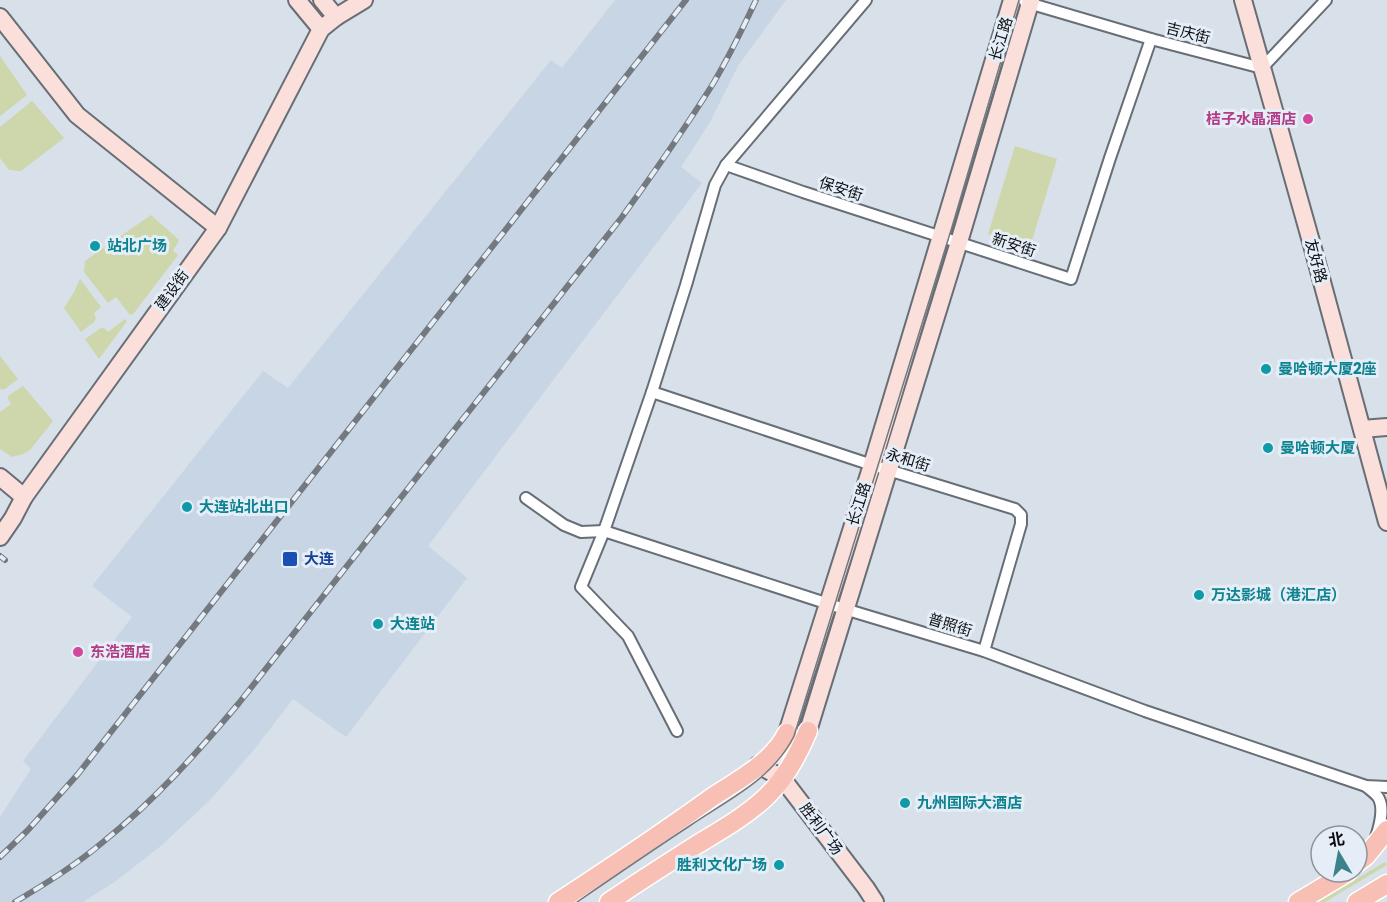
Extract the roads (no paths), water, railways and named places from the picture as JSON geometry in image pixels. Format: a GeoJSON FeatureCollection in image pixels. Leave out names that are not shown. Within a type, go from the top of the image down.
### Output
{"type":"FeatureCollection","features":[{"type":"Feature","properties":{"kind":"main road"},"geometry":{"type":"LineString","coordinates":[[297,0],[321,29],[331,6],[364,0]]}},
{"type":"Feature","properties":{"kind":"main road","name":"长江路"},"geometry":{"type":"LineString","coordinates":[[609,902],[766,798],[800,750],[808,731],[889,470],[1012,0]]}},
{"type":"Feature","properties":{"kind":"main road","name":"友好路"},"geometry":{"type":"LineString","coordinates":[[1243,0],[1387,522]]}},
{"type":"Feature","properties":{"kind":"main road","name":"长江路"},"geometry":{"type":"LineString","coordinates":[[558,902],[635,852],[758,765],[778,747],[787,733],[872,465],[949,239],[1026,1]]}},
{"type":"Feature","properties":{"kind":"main road"},"geometry":{"type":"LineString","coordinates":[[0,17],[77,115],[218,228]]}},
{"type":"Feature","properties":{"kind":"main road","name":"建设街"},"geometry":{"type":"LineString","coordinates":[[0,537],[24,497],[218,228],[321,29]]}},
{"type":"Feature","properties":{"kind":"main road"},"geometry":{"type":"LineString","coordinates":[[1362,429],[1387,428]]}},
{"type":"Feature","properties":{"kind":"main road"},"geometry":{"type":"LineString","coordinates":[[0,477],[24,497]]}},
{"type":"Feature","properties":{"kind":"main road","name":"胜利广场"},"geometry":{"type":"LineString","coordinates":[[758,765],[782,778],[866,888],[874,902]]}},
{"type":"Feature","properties":{"kind":"main road"},"geometry":{"type":"LineString","coordinates":[[1369,850],[1387,830]]}},
{"type":"Feature","properties":{"kind":"main road"},"geometry":{"type":"LineString","coordinates":[[1369,859],[1387,850]]}},
{"type":"Feature","properties":{"kind":"main road"},"geometry":{"type":"LineString","coordinates":[[1298,902],[1326,884]]}},
{"type":"Feature","properties":{"kind":"main road"},"geometry":{"type":"LineString","coordinates":[[1359,902],[1387,884]]}},
{"type":"Feature","properties":{"kind":"main road"},"geometry":{"type":"LineString","coordinates":[[1359,902],[1387,891]]}},
{"type":"Feature","properties":{"kind":"street"},"geometry":{"type":"LineString","coordinates":[[677,731],[628,636],[581,587],[604,531],[652,392],[715,185],[726,165],[866,0]]}},
{"type":"Feature","properties":{"kind":"street"},"geometry":{"type":"LineString","coordinates":[[1262,68],[1326,0]]}},
{"type":"Feature","properties":{"kind":"street","name":"吉庆街"},"geometry":{"type":"LineString","coordinates":[[1026,1],[1151,39],[1262,68]]}},
{"type":"Feature","properties":{"kind":"street","name":"新安街"},"geometry":{"type":"LineString","coordinates":[[949,239],[1071,279],[1151,39]]}},
{"type":"Feature","properties":{"kind":"street","name":"保安街"},"geometry":{"type":"LineString","coordinates":[[726,165],[949,239]]}},
{"type":"Feature","properties":{"kind":"street","name":"永和街"},"geometry":{"type":"LineString","coordinates":[[652,392],[872,465],[1015,509],[1021,515],[1021,524],[984,651]]}},
{"type":"Feature","properties":{"kind":"street","name":"普照街"},"geometry":{"type":"LineString","coordinates":[[526,498],[564,525],[581,532],[604,531],[845,609],[984,651],[1145,711],[1366,786],[1387,787]]}},
{"type":"Feature","properties":{"kind":"street"},"geometry":{"type":"LineString","coordinates":[[1366,786],[1378,797],[1381,809],[1376,838],[1369,847]]}},
{"type":"Feature","properties":{"kind":"tram line"},"geometry":{"type":"LineString","coordinates":[[577,902],[749,787],[774,764],[794,736],[952,227],[1019,0]]}},
{"type":"Feature","properties":{"kind":"railway"},"geometry":{"type":"LineString","coordinates":[[0,857],[28,830],[78,774],[686,0]]}},
{"type":"Feature","properties":{"kind":"railway"},"geometry":{"type":"LineString","coordinates":[[15,902],[71,866],[122,826],[174,776],[239,703],[622,217],[711,87],[756,0]]}},
{"type":"Feature","properties":{"kind":"railway"},"geometry":{"type":"LineString","coordinates":[[0,556],[5,560]]}},
{"type":"Feature","properties":{"kind":"place","name":"桔子水晶酒店"},"geometry":{"type":"Point","coordinates":[1308,119]}},
{"type":"Feature","properties":{"kind":"place","name":"站北广场"},"geometry":{"type":"Point","coordinates":[95,246]}},
{"type":"Feature","properties":{"kind":"place","name":"曼哈顿大厦2座"},"geometry":{"type":"Point","coordinates":[1266,369]}},
{"type":"Feature","properties":{"kind":"place","name":"曼哈顿大厦"},"geometry":{"type":"Point","coordinates":[1268,448]}},
{"type":"Feature","properties":{"kind":"place","name":"大连站北出口"},"geometry":{"type":"Point","coordinates":[187,507]}},
{"type":"Feature","properties":{"kind":"place","name":"大连"},"geometry":{"type":"Point","coordinates":[290,559]}},
{"type":"Feature","properties":{"kind":"place","name":"万达影城（港汇店）"},"geometry":{"type":"Point","coordinates":[1199,595]}},
{"type":"Feature","properties":{"kind":"place","name":"大连站"},"geometry":{"type":"Point","coordinates":[378,624]}},
{"type":"Feature","properties":{"kind":"place","name":"东浩酒店"},"geometry":{"type":"Point","coordinates":[78,652]}},
{"type":"Feature","properties":{"kind":"place","name":"九州国际大酒店"},"geometry":{"type":"Point","coordinates":[905,803]}},
{"type":"Feature","properties":{"kind":"place","name":"胜利文化广场"},"geometry":{"type":"Point","coordinates":[779,865]}}]}
